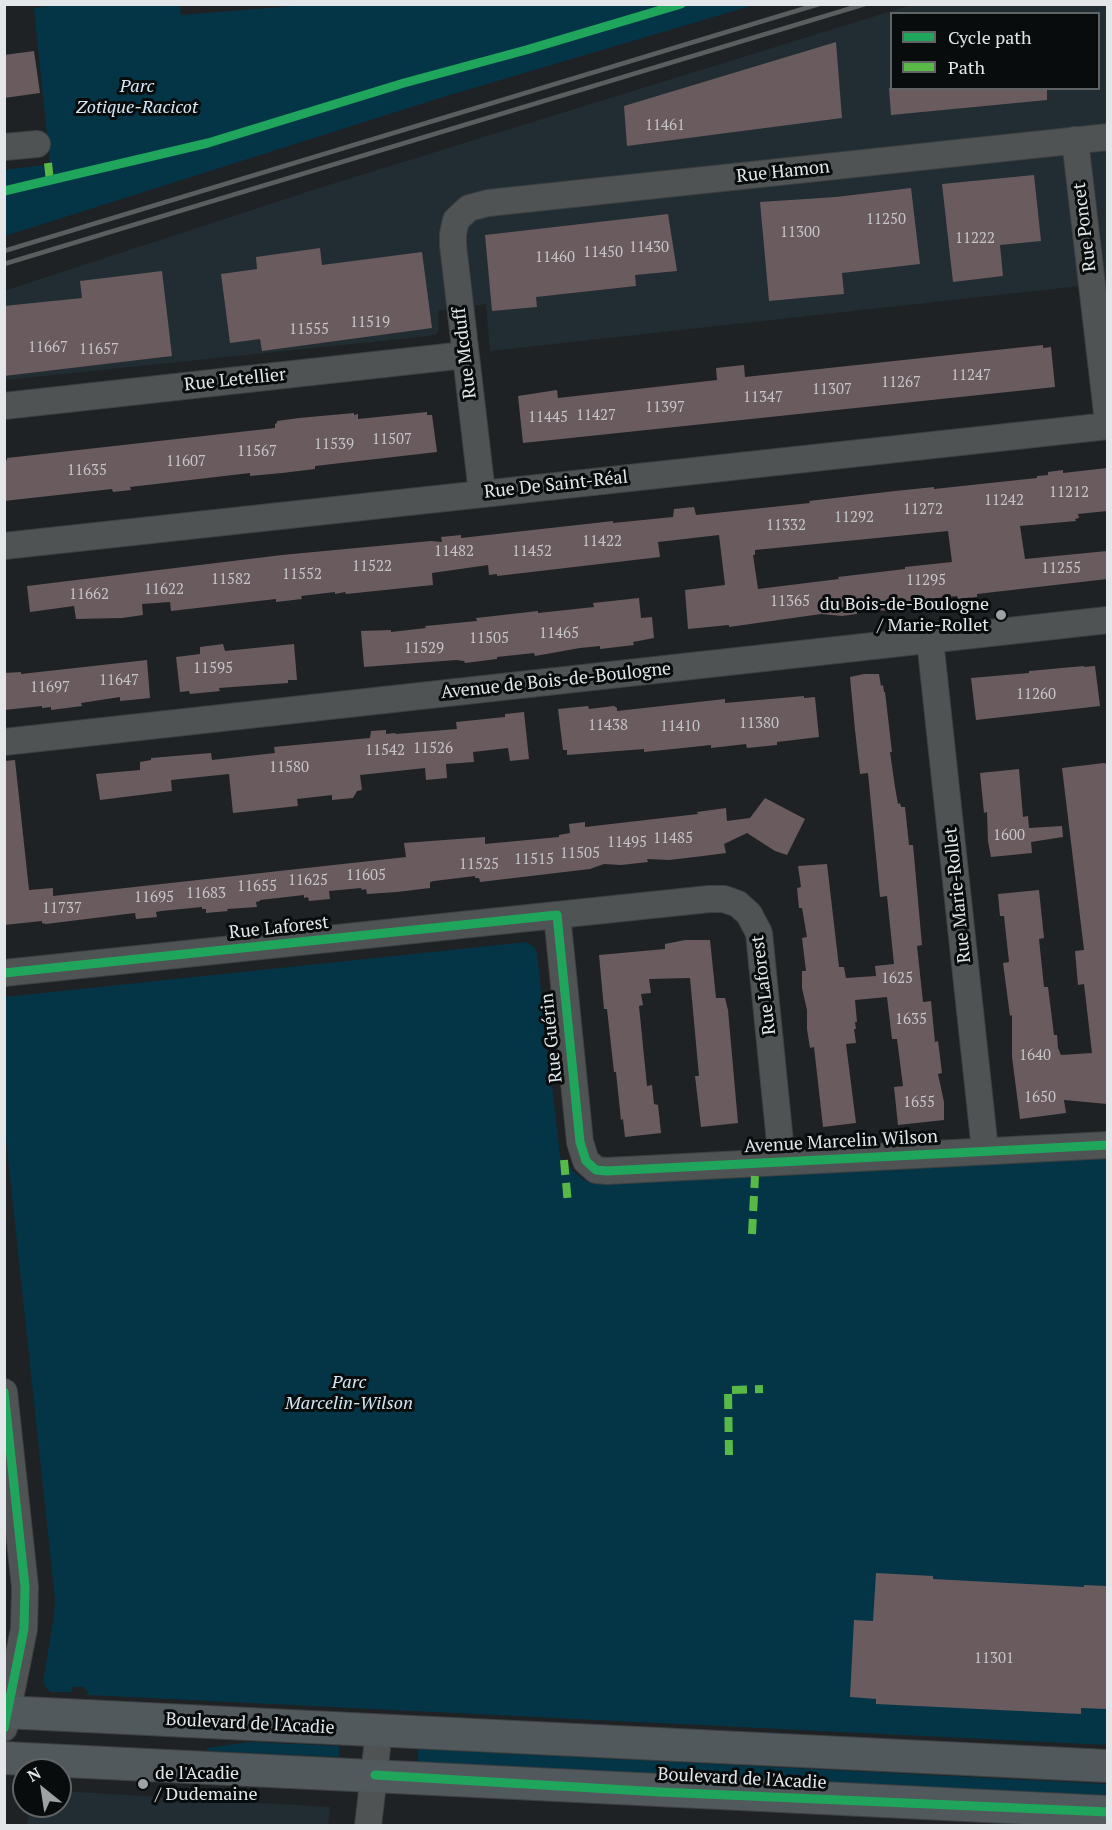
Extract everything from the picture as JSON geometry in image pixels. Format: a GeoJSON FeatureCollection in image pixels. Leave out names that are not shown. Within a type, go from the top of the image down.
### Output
{"type":"FeatureCollection","features":[{"type":"Feature","properties":{"kind":"main road","name":"Boulevard de l'Acadie"},"geometry":{"type":"LineString","coordinates":[[6,1717],[379,1731],[1107,1766]]}},
{"type":"Feature","properties":{"kind":"main road","name":"Boulevard de l'Acadie"},"geometry":{"type":"LineString","coordinates":[[4,1758],[375,1775],[660,1792],[1107,1812]]}},
{"type":"Feature","properties":{"kind":"street","name":"Rue Hamon"},"geometry":{"type":"LineString","coordinates":[[460,214],[474,206],[488,203],[1107,137]]}},
{"type":"Feature","properties":{"kind":"street","name":"Rue Poncet"},"geometry":{"type":"LineString","coordinates":[[1075,141],[1107,421]]}},
{"type":"Feature","properties":{"kind":"street"},"geometry":{"type":"LineString","coordinates":[[4,147],[37,144]]}},
{"type":"Feature","properties":{"kind":"street","name":"Rue Mcduff"},"geometry":{"type":"LineString","coordinates":[[460,214],[454,226],[453,245],[482,493]]}},
{"type":"Feature","properties":{"kind":"street","name":"Rue Letellier"},"geometry":{"type":"LineString","coordinates":[[4,406],[465,355]]}},
{"type":"Feature","properties":{"kind":"street","name":"Rue De Saint-Réal"},"geometry":{"type":"LineString","coordinates":[[4,546],[1107,426]]}},
{"type":"Feature","properties":{"kind":"street","name":"Avenue de Bois-de-Boulogne"},"geometry":{"type":"LineString","coordinates":[[4,742],[1107,620]]}},
{"type":"Feature","properties":{"kind":"street","name":"Rue Marie-Rollet"},"geometry":{"type":"LineString","coordinates":[[930,640],[985,1150]]}},
{"type":"Feature","properties":{"kind":"street","name":"Rue Laforest"},"geometry":{"type":"LineString","coordinates":[[4,973],[717,898],[738,904],[749,914],[757,926],[761,940],[782,1162]]}},
{"type":"Feature","properties":{"kind":"street","name":"Rue Guérin"},"geometry":{"type":"LineString","coordinates":[[556,915],[583,1156]]}},
{"type":"Feature","properties":{"kind":"street","name":"Avenue Marcelin Wilson"},"geometry":{"type":"LineString","coordinates":[[583,1156],[592,1167],[607,1171],[1107,1145]]}},
{"type":"Feature","properties":{"kind":"street"},"geometry":{"type":"LineString","coordinates":[[4,1392],[25,1587],[24,1629],[6,1717]]}},
{"type":"Feature","properties":{"kind":"street"},"geometry":{"type":"LineString","coordinates":[[368,1826],[379,1731]]}},
{"type":"Feature","properties":{"kind":"shaded area"},"geometry":{"type":"Polygon","coordinates":[[[911,5],[1107,5],[1107,283],[490,351],[486,304],[438,311],[439,330],[436,334],[429,336],[5,380],[4,291],[319,188],[911,5]]]}},
{"type":"Feature","properties":{"kind":"shaded area"},"geometry":{"type":"Polygon","coordinates":[[[72,1792],[330,1807],[328,1825],[26,1825],[28,1818],[72,1818],[72,1792]]]}},
{"type":"Feature","properties":{"kind":"green space","name":"Parc Zotique-Racicot"},"geometry":{"type":"Polygon","coordinates":[[[62,4],[180,4],[181,15],[318,4],[754,5],[443,97],[5,236],[5,170],[50,164],[34,8],[62,4]]]}},
{"type":"Feature","properties":{"kind":"green space","name":"Parc Marcelin-Wilson"},"geometry":{"type":"Polygon","coordinates":[[[527,942],[535,948],[537,954],[560,1156],[563,1165],[568,1164],[585,1181],[611,1184],[1107,1158],[1107,1745],[88,1695],[84,1687],[72,1687],[72,1692],[51,1692],[47,1689],[43,1682],[55,1599],[5,1130],[4,997],[527,942]]]}},
{"type":"Feature","properties":{"kind":"green space"},"geometry":{"type":"Polygon","coordinates":[[[249,1742],[339,1746],[339,1757],[207,1751],[207,1748],[249,1742]]]}},
{"type":"Feature","properties":{"kind":"green space"},"geometry":{"type":"Polygon","coordinates":[[[418,1749],[1107,1784],[1107,1796],[418,1762],[418,1749]]]}},
{"type":"Feature","properties":{"kind":"building"},"geometry":{"type":"Polygon","coordinates":[[[836,42],[842,118],[627,146],[624,106],[836,42]]]}},
{"type":"Feature","properties":{"kind":"building"},"geometry":{"type":"Polygon","coordinates":[[[34,51],[40,93],[4,98],[4,55],[34,51]]]}},
{"type":"Feature","properties":{"kind":"building"},"geometry":{"type":"Polygon","coordinates":[[[889,88],[890,90],[1047,90],[1047,100],[891,115],[889,88]]]}},
{"type":"Feature","properties":{"kind":"building"},"geometry":{"type":"Polygon","coordinates":[[[1034,175],[1041,241],[1000,245],[1003,276],[953,282],[942,184],[1034,175]]]}},
{"type":"Feature","properties":{"kind":"building"},"geometry":{"type":"Polygon","coordinates":[[[911,188],[920,264],[842,273],[844,294],[769,301],[760,202],[836,197],[911,188]]]}},
{"type":"Feature","properties":{"kind":"building"},"geometry":{"type":"Polygon","coordinates":[[[668,214],[677,271],[635,275],[636,286],[536,297],[537,307],[492,311],[485,235],[668,214]]]}},
{"type":"Feature","properties":{"kind":"building"},"geometry":{"type":"Polygon","coordinates":[[[320,248],[322,265],[422,252],[432,328],[262,351],[260,339],[230,343],[221,274],[257,269],[256,257],[320,248]]]}},
{"type":"Feature","properties":{"kind":"building"},"geometry":{"type":"Polygon","coordinates":[[[162,271],[172,356],[4,376],[4,306],[82,298],[80,281],[162,271]]]}},
{"type":"Feature","properties":{"kind":"building"},"geometry":{"type":"Polygon","coordinates":[[[1043,345],[1043,348],[1051,347],[1055,387],[523,443],[518,396],[557,390],[558,398],[717,380],[716,368],[744,365],[745,377],[1043,345]]]}},
{"type":"Feature","properties":{"kind":"building"},"geometry":{"type":"Polygon","coordinates":[[[427,412],[427,415],[432,415],[437,452],[315,466],[315,469],[282,473],[250,476],[250,473],[130,487],[131,490],[113,492],[112,489],[4,501],[4,461],[7,458],[275,428],[277,421],[299,418],[354,413],[354,415],[358,414],[358,419],[427,412]]]}},
{"type":"Feature","properties":{"kind":"building"},"geometry":{"type":"Polygon","coordinates":[[[1107,468],[1107,511],[1078,514],[1079,518],[1075,519],[1076,521],[1020,526],[1025,559],[1107,551],[1107,579],[977,594],[977,597],[958,599],[957,596],[901,602],[901,608],[888,611],[856,608],[857,614],[842,616],[821,614],[729,627],[729,625],[688,629],[685,590],[725,585],[719,535],[658,542],[660,557],[497,576],[497,574],[489,575],[488,565],[432,573],[433,585],[346,594],[345,592],[335,594],[335,592],[301,596],[302,599],[276,602],[276,599],[171,611],[170,602],[142,604],[143,615],[122,618],[76,619],[74,606],[30,612],[27,586],[282,555],[431,541],[442,542],[441,537],[461,535],[461,538],[613,521],[613,523],[673,517],[674,509],[694,507],[696,515],[895,491],[1037,478],[1037,476],[1048,475],[1048,472],[1063,470],[1063,473],[1107,468]],[[948,531],[755,550],[755,555],[753,555],[758,589],[952,562],[948,531]]]}},
{"type":"Feature","properties":{"kind":"building"},"geometry":{"type":"Polygon","coordinates":[[[639,598],[641,618],[652,617],[654,638],[633,642],[634,645],[600,649],[600,646],[580,648],[535,656],[534,653],[465,663],[456,660],[364,667],[361,631],[391,630],[391,632],[426,628],[425,626],[477,621],[476,618],[594,607],[593,603],[639,598]]]}},
{"type":"Feature","properties":{"kind":"building"},"geometry":{"type":"Polygon","coordinates":[[[223,644],[225,651],[294,644],[297,680],[288,680],[288,683],[219,688],[220,691],[190,694],[189,691],[180,692],[176,657],[200,654],[200,647],[223,644]]]}},
{"type":"Feature","properties":{"kind":"building"},"geometry":{"type":"Polygon","coordinates":[[[147,660],[150,698],[120,701],[120,697],[81,703],[82,706],[51,710],[51,707],[42,708],[42,706],[4,710],[4,673],[21,672],[21,674],[147,660]]]}},
{"type":"Feature","properties":{"kind":"building"},"geometry":{"type":"Polygon","coordinates":[[[1095,666],[1100,706],[976,720],[971,678],[1095,666]]]}},
{"type":"Feature","properties":{"kind":"building"},"geometry":{"type":"Polygon","coordinates":[[[879,674],[881,686],[883,685],[898,804],[905,807],[909,845],[913,845],[922,945],[917,946],[923,1002],[931,1001],[935,1042],[938,1041],[942,1073],[938,1074],[944,1102],[944,1120],[898,1125],[894,1087],[903,1086],[897,1039],[892,1039],[887,997],[855,1000],[856,1043],[846,1044],[856,1123],[823,1127],[814,1047],[810,1048],[807,1010],[802,988],[802,971],[806,971],[802,938],[807,937],[802,908],[799,908],[797,888],[801,887],[798,866],[827,864],[839,967],[844,967],[846,978],[876,976],[875,966],[894,964],[887,896],[880,897],[868,773],[860,774],[855,730],[850,677],[879,674]]]}},
{"type":"Feature","properties":{"kind":"building"},"geometry":{"type":"Polygon","coordinates":[[[804,696],[804,698],[815,697],[819,737],[747,748],[746,744],[711,748],[711,745],[644,752],[644,749],[567,755],[567,750],[563,750],[558,709],[614,706],[617,711],[725,699],[725,703],[804,696]]]}},
{"type":"Feature","properties":{"kind":"building"},"geometry":{"type":"Polygon","coordinates":[[[524,712],[529,759],[510,761],[508,748],[473,752],[474,762],[446,764],[447,778],[426,780],[425,768],[360,775],[362,790],[357,791],[353,798],[332,800],[332,795],[297,799],[298,806],[233,813],[229,774],[171,780],[172,791],[100,800],[96,774],[140,770],[140,762],[151,760],[151,758],[211,753],[212,760],[275,753],[274,747],[370,738],[371,731],[386,730],[386,734],[396,734],[457,729],[456,722],[505,717],[505,714],[524,712]]]}},
{"type":"Feature","properties":{"kind":"building"},"geometry":{"type":"Polygon","coordinates":[[[15,760],[29,890],[53,888],[53,896],[406,857],[404,843],[485,837],[485,844],[559,837],[559,835],[570,833],[569,824],[585,822],[585,827],[698,814],[697,812],[726,808],[727,821],[750,818],[765,798],[805,819],[787,855],[775,851],[747,833],[724,844],[726,853],[703,856],[669,860],[647,859],[648,862],[621,865],[604,864],[590,869],[480,882],[475,876],[434,881],[430,882],[430,888],[397,892],[367,894],[366,889],[361,888],[329,891],[330,899],[309,901],[308,897],[304,898],[304,895],[260,900],[256,902],[257,907],[227,909],[228,911],[206,913],[206,909],[202,907],[161,911],[156,912],[157,917],[136,919],[135,913],[46,924],[42,921],[4,925],[4,761],[15,760]]]}},
{"type":"Feature","properties":{"kind":"building"},"geometry":{"type":"Polygon","coordinates":[[[1107,764],[1107,1104],[1064,1100],[1066,1113],[1020,1119],[1012,1057],[1012,1015],[1010,1016],[1003,963],[1009,962],[1004,916],[1000,916],[998,894],[1039,890],[1044,938],[1039,939],[1044,987],[1048,987],[1054,1035],[1057,1035],[1058,1048],[1061,1055],[1092,1053],[1084,984],[1078,985],[1075,951],[1084,950],[1062,768],[1107,764]]]}},
{"type":"Feature","properties":{"kind":"building"},"geometry":{"type":"Polygon","coordinates":[[[1019,769],[1023,817],[1028,816],[1029,828],[1062,826],[1063,837],[1031,842],[1032,853],[991,857],[987,812],[984,813],[980,773],[1019,769]]]}},
{"type":"Feature","properties":{"kind":"building"},"geometry":{"type":"Polygon","coordinates":[[[685,940],[710,940],[716,998],[725,998],[728,1010],[738,1123],[701,1127],[695,1076],[699,1076],[690,978],[649,979],[651,993],[641,994],[643,1005],[639,1006],[647,1086],[652,1085],[654,1104],[658,1105],[661,1133],[625,1137],[616,1072],[614,1072],[607,1009],[604,1009],[599,955],[665,949],[665,944],[685,940]]]}},
{"type":"Feature","properties":{"kind":"building"},"geometry":{"type":"Polygon","coordinates":[[[876,1573],[933,1576],[933,1579],[1084,1587],[1084,1585],[1107,1586],[1106,1709],[1081,1708],[1081,1714],[876,1704],[876,1699],[850,1697],[854,1620],[873,1621],[876,1573]]]}},
{"type":"Feature","properties":{"kind":"railway"},"geometry":{"type":"LineString","coordinates":[[4,251],[819,4]]}},
{"type":"Feature","properties":{"kind":"railway"},"geometry":{"type":"LineString","coordinates":[[4,264],[865,4]]}},
{"type":"Feature","properties":{"kind":"marked path"},"geometry":{"type":"LineString","coordinates":[[48,163],[50,181]]}},
{"type":"Feature","properties":{"kind":"marked path"},"geometry":{"type":"LineString","coordinates":[[564,1160],[568,1204]]}},
{"type":"Feature","properties":{"kind":"marked path"},"geometry":{"type":"LineString","coordinates":[[752,1234],[755,1176]]}},
{"type":"Feature","properties":{"kind":"marked path"},"geometry":{"type":"LineString","coordinates":[[729,1455],[728,1390],[763,1389]]}},
{"type":"Feature","properties":{"kind":"cycle path"},"geometry":{"type":"LineString","coordinates":[[4,191],[208,143],[404,83],[681,4]]}},
{"type":"Feature","properties":{"kind":"cycle path"},"geometry":{"type":"LineString","coordinates":[[4,973],[557,915],[580,1142],[586,1161],[596,1170],[1108,1145]]}},
{"type":"Feature","properties":{"kind":"cycle path"},"geometry":{"type":"LineString","coordinates":[[4,1392],[25,1587],[24,1629],[4,1728]]}},
{"type":"Feature","properties":{"kind":"cycle path"},"geometry":{"type":"LineString","coordinates":[[375,1775],[660,1792],[1108,1812]]}},
{"type":"Feature","properties":{"kind":"place","name":"du Bois-de-Boulogne / Marie-Rollet"},"geometry":{"type":"Point","coordinates":[1001,615]}},
{"type":"Feature","properties":{"kind":"place","name":"de l'Acadie / Dudemaine"},"geometry":{"type":"Point","coordinates":[143,1784]}}]}
